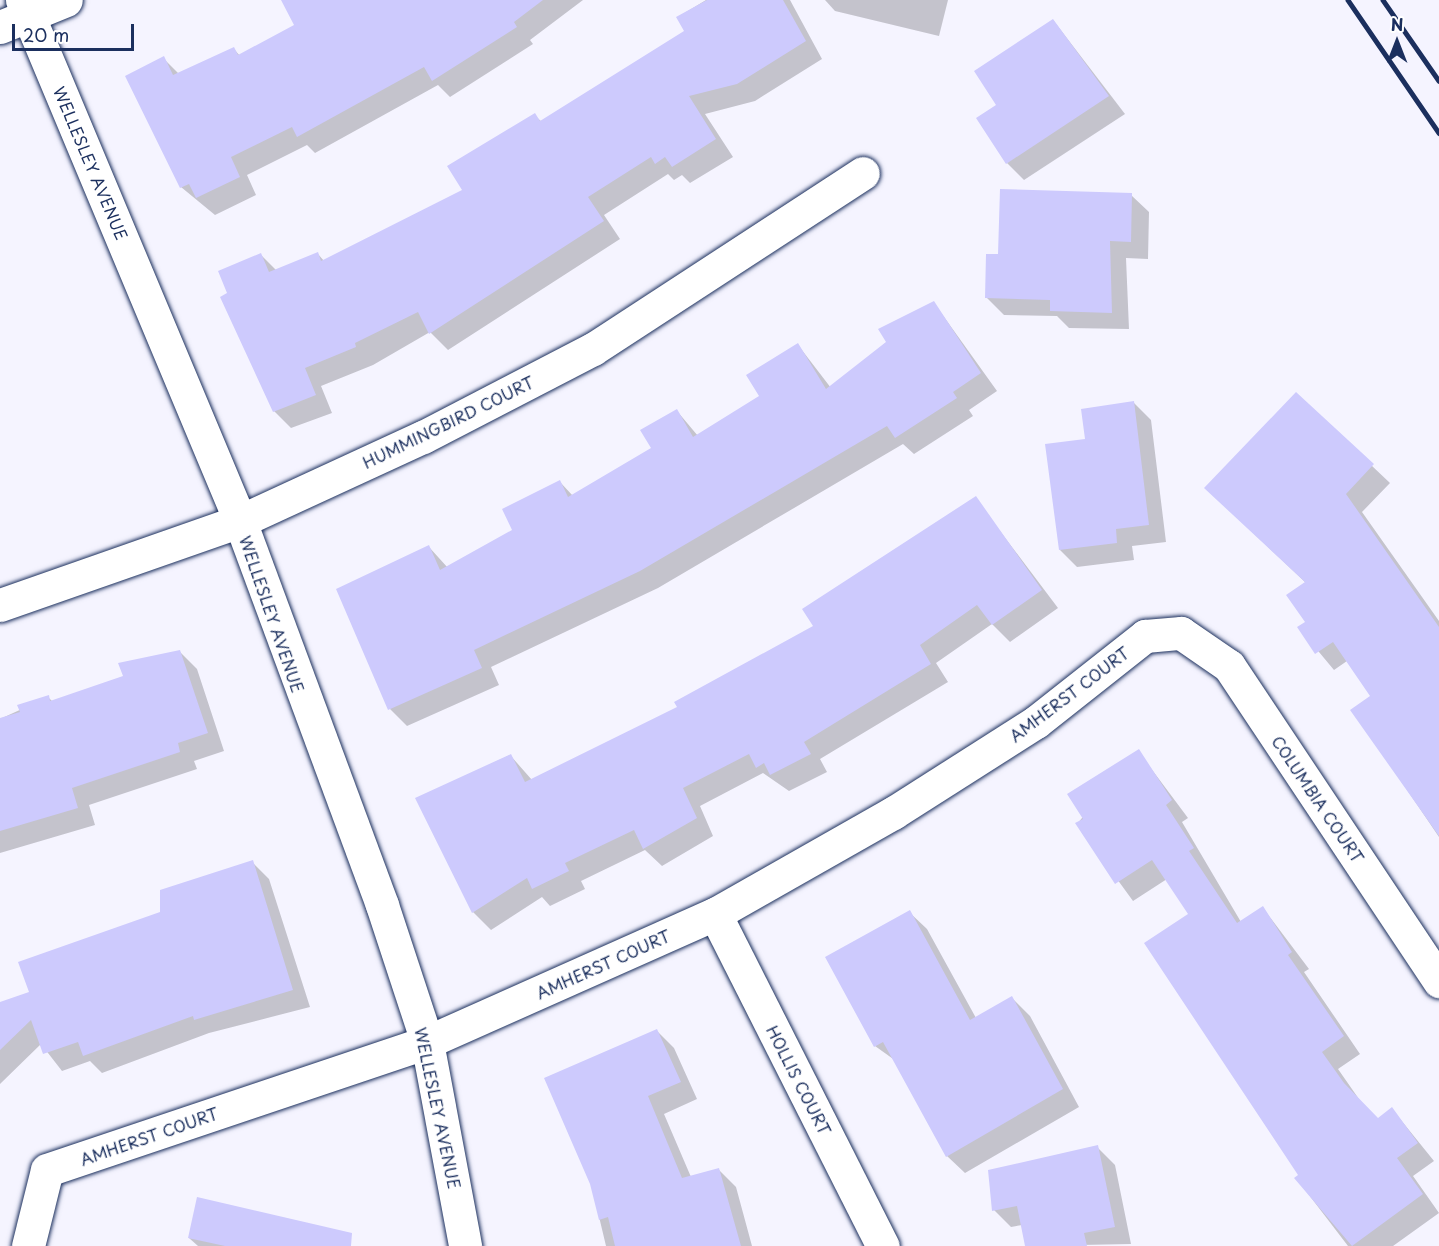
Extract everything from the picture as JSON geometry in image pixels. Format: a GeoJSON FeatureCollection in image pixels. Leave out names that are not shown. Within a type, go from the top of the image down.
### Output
{"type":"FeatureCollection","features":[{"type":"Feature","properties":{"kind":"street"},"geometry":{"type":"LineString","coordinates":[[17,14],[66,0]]}},
{"type":"Feature","properties":{"kind":"street","name":"WELLESLEY AVENUE"},"geometry":{"type":"LineString","coordinates":[[17,14],[240,521],[382,904],[427,1042],[465,1246]]}},
{"type":"Feature","properties":{"kind":"street","name":"HUMMINGBIRD COURT"},"geometry":{"type":"LineString","coordinates":[[0,605],[240,521],[423,437],[593,349],[863,173]]}},
{"type":"Feature","properties":{"kind":"street","name":"AMHERST COURT"},"geometry":{"type":"LineString","coordinates":[[28,1246],[47,1170],[427,1042],[715,914],[893,813],[1036,722],[1145,636],[1181,633]]}},
{"type":"Feature","properties":{"kind":"street","name":"COLUMBIA COURT"},"geometry":{"type":"LineString","coordinates":[[1181,633],[1229,666],[1439,981]]}},
{"type":"Feature","properties":{"kind":"street","name":"HOLLIS COURT"},"geometry":{"type":"LineString","coordinates":[[715,914],[884,1246]]}},
{"type":"Feature","properties":{"kind":"building"},"geometry":{"type":"Polygon","coordinates":[[[281,0],[543,0],[514,22],[517,27],[432,81],[424,67],[297,137],[292,127],[231,157],[240,177],[196,198],[189,184],[180,188],[125,76],[164,56],[173,75],[234,47],[238,55],[294,25],[281,0]]]}},
{"type":"Feature","properties":{"kind":"building"},"geometry":{"type":"Polygon","coordinates":[[[707,0],[783,0],[806,41],[737,84],[689,96],[716,139],[672,167],[665,157],[655,164],[651,157],[588,197],[604,221],[429,334],[418,312],[355,343],[356,347],[305,368],[316,395],[273,412],[220,297],[227,293],[218,271],[261,253],[269,272],[318,252],[321,261],[462,190],[447,166],[535,113],[540,121],[684,31],[676,17],[707,0]]]}},
{"type":"Feature","properties":{"kind":"building"},"geometry":{"type":"Polygon","coordinates":[[[1053,19],[1109,96],[1006,164],[976,118],[996,105],[974,71],[1053,19]]]}},
{"type":"Feature","properties":{"kind":"building"},"geometry":{"type":"Polygon","coordinates":[[[1000,189],[1132,193],[1131,242],[1110,241],[1112,313],[1050,311],[1050,300],[985,298],[986,254],[998,254],[1000,189]]]}},
{"type":"Feature","properties":{"kind":"building"},"geometry":{"type":"Polygon","coordinates":[[[934,301],[981,373],[953,392],[957,398],[895,438],[887,426],[640,571],[474,650],[482,668],[388,710],[336,589],[429,545],[440,570],[512,530],[502,509],[560,480],[568,497],[651,448],[640,430],[677,409],[693,437],[759,396],[746,375],[798,343],[826,389],[886,342],[878,329],[934,301]]]}},
{"type":"Feature","properties":{"kind":"building"},"geometry":{"type":"Polygon","coordinates":[[[1296,392],[1374,464],[1346,494],[1439,627],[1439,836],[1350,710],[1370,696],[1333,642],[1315,654],[1297,627],[1305,622],[1286,595],[1305,582],[1204,488],[1296,392]]]}},
{"type":"Feature","properties":{"kind":"building"},"geometry":{"type":"Polygon","coordinates":[[[1134,401],[1149,525],[1116,529],[1117,543],[1059,550],[1045,444],[1085,439],[1081,409],[1134,401]]]}},
{"type":"Feature","properties":{"kind":"building"},"geometry":{"type":"Polygon","coordinates":[[[976,496],[1042,590],[992,625],[977,605],[920,645],[931,664],[804,742],[811,754],[770,775],[764,763],[756,768],[749,754],[683,788],[697,818],[643,849],[634,830],[565,863],[569,871],[532,889],[527,878],[472,913],[415,798],[511,754],[525,782],[677,707],[674,702],[813,626],[802,609],[976,496]]]}},
{"type":"Feature","properties":{"kind":"building"},"geometry":{"type":"Polygon","coordinates":[[[180,650],[208,733],[178,743],[180,752],[72,788],[78,808],[0,831],[0,718],[20,712],[17,705],[49,695],[50,701],[123,676],[118,663],[180,650]]]}},
{"type":"Feature","properties":{"kind":"building"},"geometry":{"type":"Polygon","coordinates":[[[1139,749],[1172,800],[1166,805],[1194,848],[1189,851],[1237,923],[1263,906],[1292,952],[1288,955],[1344,1036],[1322,1052],[1344,1083],[1378,1118],[1392,1107],[1418,1143],[1397,1158],[1423,1194],[1352,1246],[1294,1178],[1298,1175],[1144,943],[1188,914],[1152,860],[1115,884],[1075,823],[1083,819],[1067,794],[1139,749]]]}},
{"type":"Feature","properties":{"kind":"building"},"geometry":{"type":"Polygon","coordinates":[[[253,860],[293,990],[194,1020],[193,1016],[83,1056],[78,1042],[43,1054],[31,1020],[0,1050],[0,1002],[29,992],[18,962],[160,912],[160,890],[253,860]]]}},
{"type":"Feature","properties":{"kind":"building"},"geometry":{"type":"Polygon","coordinates":[[[910,910],[970,1020],[1012,996],[1063,1089],[946,1157],[883,1042],[874,1047],[825,957],[910,910]]]}},
{"type":"Feature","properties":{"kind":"building"},"geometry":{"type":"Polygon","coordinates":[[[657,1029],[681,1082],[648,1096],[682,1178],[719,1168],[741,1246],[615,1246],[608,1217],[599,1220],[590,1184],[544,1078],[657,1029]]]}},
{"type":"Feature","properties":{"kind":"building"},"geometry":{"type":"Polygon","coordinates":[[[1098,1145],[1115,1227],[1084,1233],[1087,1246],[1025,1246],[1017,1206],[992,1211],[988,1170],[1098,1145]]]}},
{"type":"Feature","properties":{"kind":"building"},"geometry":{"type":"Polygon","coordinates":[[[197,1197],[352,1233],[351,1246],[225,1246],[188,1238],[197,1197]]]}},
{"type":"Feature","properties":{"kind":"railway"},"geometry":{"type":"LineString","coordinates":[[1348,0],[1439,133]]}},
{"type":"Feature","properties":{"kind":"railway"},"geometry":{"type":"LineString","coordinates":[[1383,0],[1439,81]]}}]}
